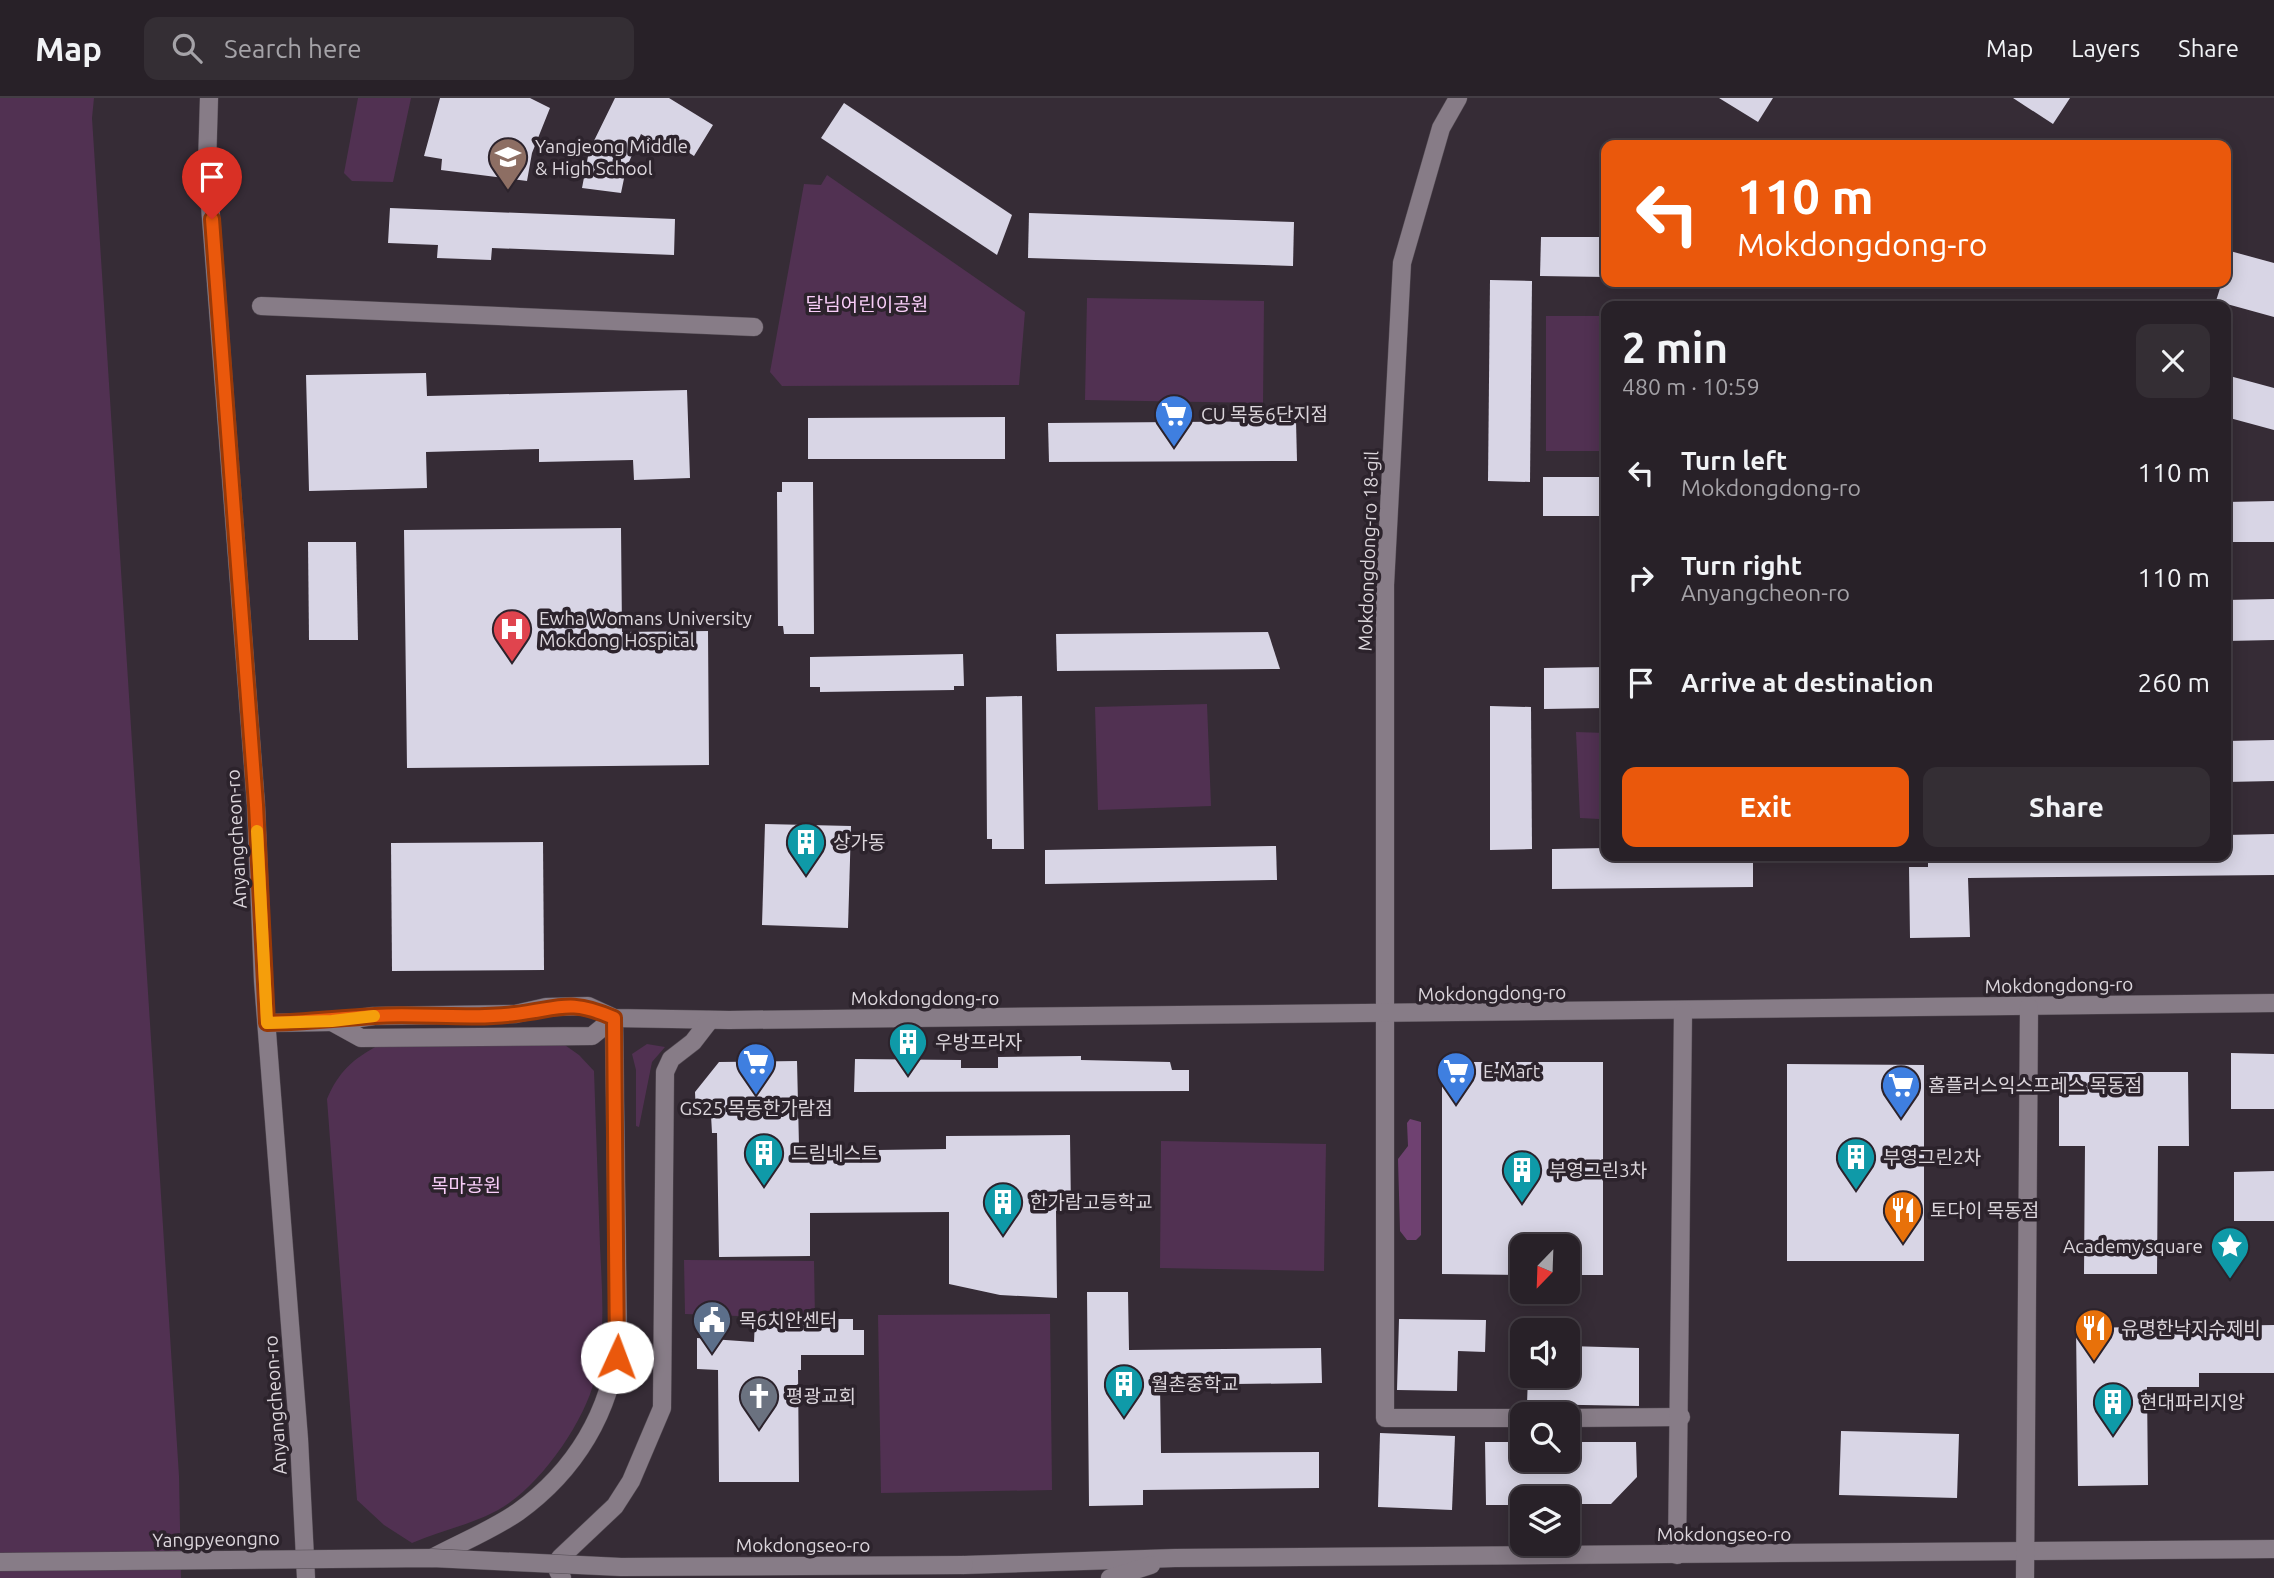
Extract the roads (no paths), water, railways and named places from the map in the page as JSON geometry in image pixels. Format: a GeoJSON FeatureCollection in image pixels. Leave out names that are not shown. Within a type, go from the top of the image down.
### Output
{"type":"FeatureCollection","features":[{"type":"Feature","properties":{"kind":"main road","name":"Anyangcheon-ro"},"geometry":{"type":"LineString","coordinates":[[209,98],[207,166],[255,791],[267,1023],[299,1439],[306,1578]]}},
{"type":"Feature","properties":{"kind":"main road","name":"Mokdongdong-ro 18-gil"},"geometry":{"type":"LineString","coordinates":[[1458,98],[1441,128],[1402,262],[1385,585],[1385,1418],[1510,1418]]}},
{"type":"Feature","properties":{"kind":"main road"},"geometry":{"type":"LineString","coordinates":[[261,306],[754,327]]}},
{"type":"Feature","properties":{"kind":"main road","name":"Mokdongdong-ro"},"geometry":{"type":"LineString","coordinates":[[267,1023],[332,1021],[374,1016],[515,1014],[546,1007],[574,1006],[588,1006],[614,1018],[710,1020],[1385,1016],[2274,1003]]}},
{"type":"Feature","properties":{"kind":"main road"},"geometry":{"type":"LineString","coordinates":[[2025,1578],[2029,1007]]}},
{"type":"Feature","properties":{"kind":"main road"},"geometry":{"type":"LineString","coordinates":[[1677,1555],[1681,1418],[1683,1011]]}},
{"type":"Feature","properties":{"kind":"main road"},"geometry":{"type":"LineString","coordinates":[[332,1021],[361,1038],[592,1036],[614,1018]]}},
{"type":"Feature","properties":{"kind":"main road"},"geometry":{"type":"LineString","coordinates":[[432,1558],[516,1513],[545,1490],[579,1452],[606,1402],[615,1373],[618,1328],[614,1018]]}},
{"type":"Feature","properties":{"kind":"main road"},"geometry":{"type":"LineString","coordinates":[[562,1578],[558,1571],[560,1558],[615,1506],[631,1481],[662,1408],[662,1165],[665,1072],[671,1059],[693,1042],[710,1020]]}},
{"type":"Feature","properties":{"kind":"main road"},"geometry":{"type":"LineString","coordinates":[[1580,1418],[1681,1418]]}},
{"type":"Feature","properties":{"kind":"main road","name":"Mokdongseo-ro"},"geometry":{"type":"LineString","coordinates":[[432,1558],[621,1566],[964,1565],[1175,1558],[2274,1549]]}},
{"type":"Feature","properties":{"kind":"main road","name":"Yangpyeongno"},"geometry":{"type":"LineString","coordinates":[[0,1562],[432,1558]]}},
{"type":"Feature","properties":{"kind":"main road","name":"Mokdongseo-ro"},"geometry":{"type":"LineString","coordinates":[[1110,1578],[1175,1558]]}},
{"type":"Feature","properties":{"kind":"place","name":"Yangjeong Middle & High School"},"geometry":{"type":"Point","coordinates":[508,191]}},
{"type":"Feature","properties":{"kind":"place","name":"CU 목동6단지점"},"geometry":{"type":"Point","coordinates":[1174,448]}},
{"type":"Feature","properties":{"kind":"place","name":"Ewha Womans University Mokdong Hospital"},"geometry":{"type":"Point","coordinates":[512,663]}},
{"type":"Feature","properties":{"kind":"place","name":"상가동"},"geometry":{"type":"Point","coordinates":[806,876]}},
{"type":"Feature","properties":{"kind":"place","name":"우방프라자"},"geometry":{"type":"Point","coordinates":[908,1076]}},
{"type":"Feature","properties":{"kind":"place","name":"GS25 목동한가람점"},"geometry":{"type":"Point","coordinates":[756,1096]}},
{"type":"Feature","properties":{"kind":"place","name":"E-Mart"},"geometry":{"type":"Point","coordinates":[1456,1105]}},
{"type":"Feature","properties":{"kind":"place","name":"홈플러스익스프레스 목동점"},"geometry":{"type":"Point","coordinates":[1901,1119]}},
{"type":"Feature","properties":{"kind":"place","name":"드림네스트"},"geometry":{"type":"Point","coordinates":[764,1187]}},
{"type":"Feature","properties":{"kind":"place","name":"부영그린2차"},"geometry":{"type":"Point","coordinates":[1856,1191]}},
{"type":"Feature","properties":{"kind":"place","name":"부영그린3차"},"geometry":{"type":"Point","coordinates":[1522,1204]}},
{"type":"Feature","properties":{"kind":"place","name":"한가람고등학교"},"geometry":{"type":"Point","coordinates":[1003,1236]}},
{"type":"Feature","properties":{"kind":"place","name":"토다이 목동점"},"geometry":{"type":"Point","coordinates":[1903,1244]}},
{"type":"Feature","properties":{"kind":"place","name":"Academy square"},"geometry":{"type":"Point","coordinates":[2230,1280]}},
{"type":"Feature","properties":{"kind":"place","name":"목6치안센터"},"geometry":{"type":"Point","coordinates":[712,1354]}},
{"type":"Feature","properties":{"kind":"place","name":"유명한낙지수제비"},"geometry":{"type":"Point","coordinates":[2094,1362]}},
{"type":"Feature","properties":{"kind":"place","name":"월촌중학교"},"geometry":{"type":"Point","coordinates":[1124,1418]}},
{"type":"Feature","properties":{"kind":"place","name":"평광교회"},"geometry":{"type":"Point","coordinates":[759,1430]}},
{"type":"Feature","properties":{"kind":"place","name":"현대파리지앙"},"geometry":{"type":"Point","coordinates":[2113,1436]}},
{"type":"Feature","properties":{"kind":"park label","name":"달님어린이공원"},"geometry":{"type":"Point","coordinates":[867,304]}},
{"type":"Feature","properties":{"kind":"park label","name":"목마공원"},"geometry":{"type":"Point","coordinates":[466,1185]}}]}
